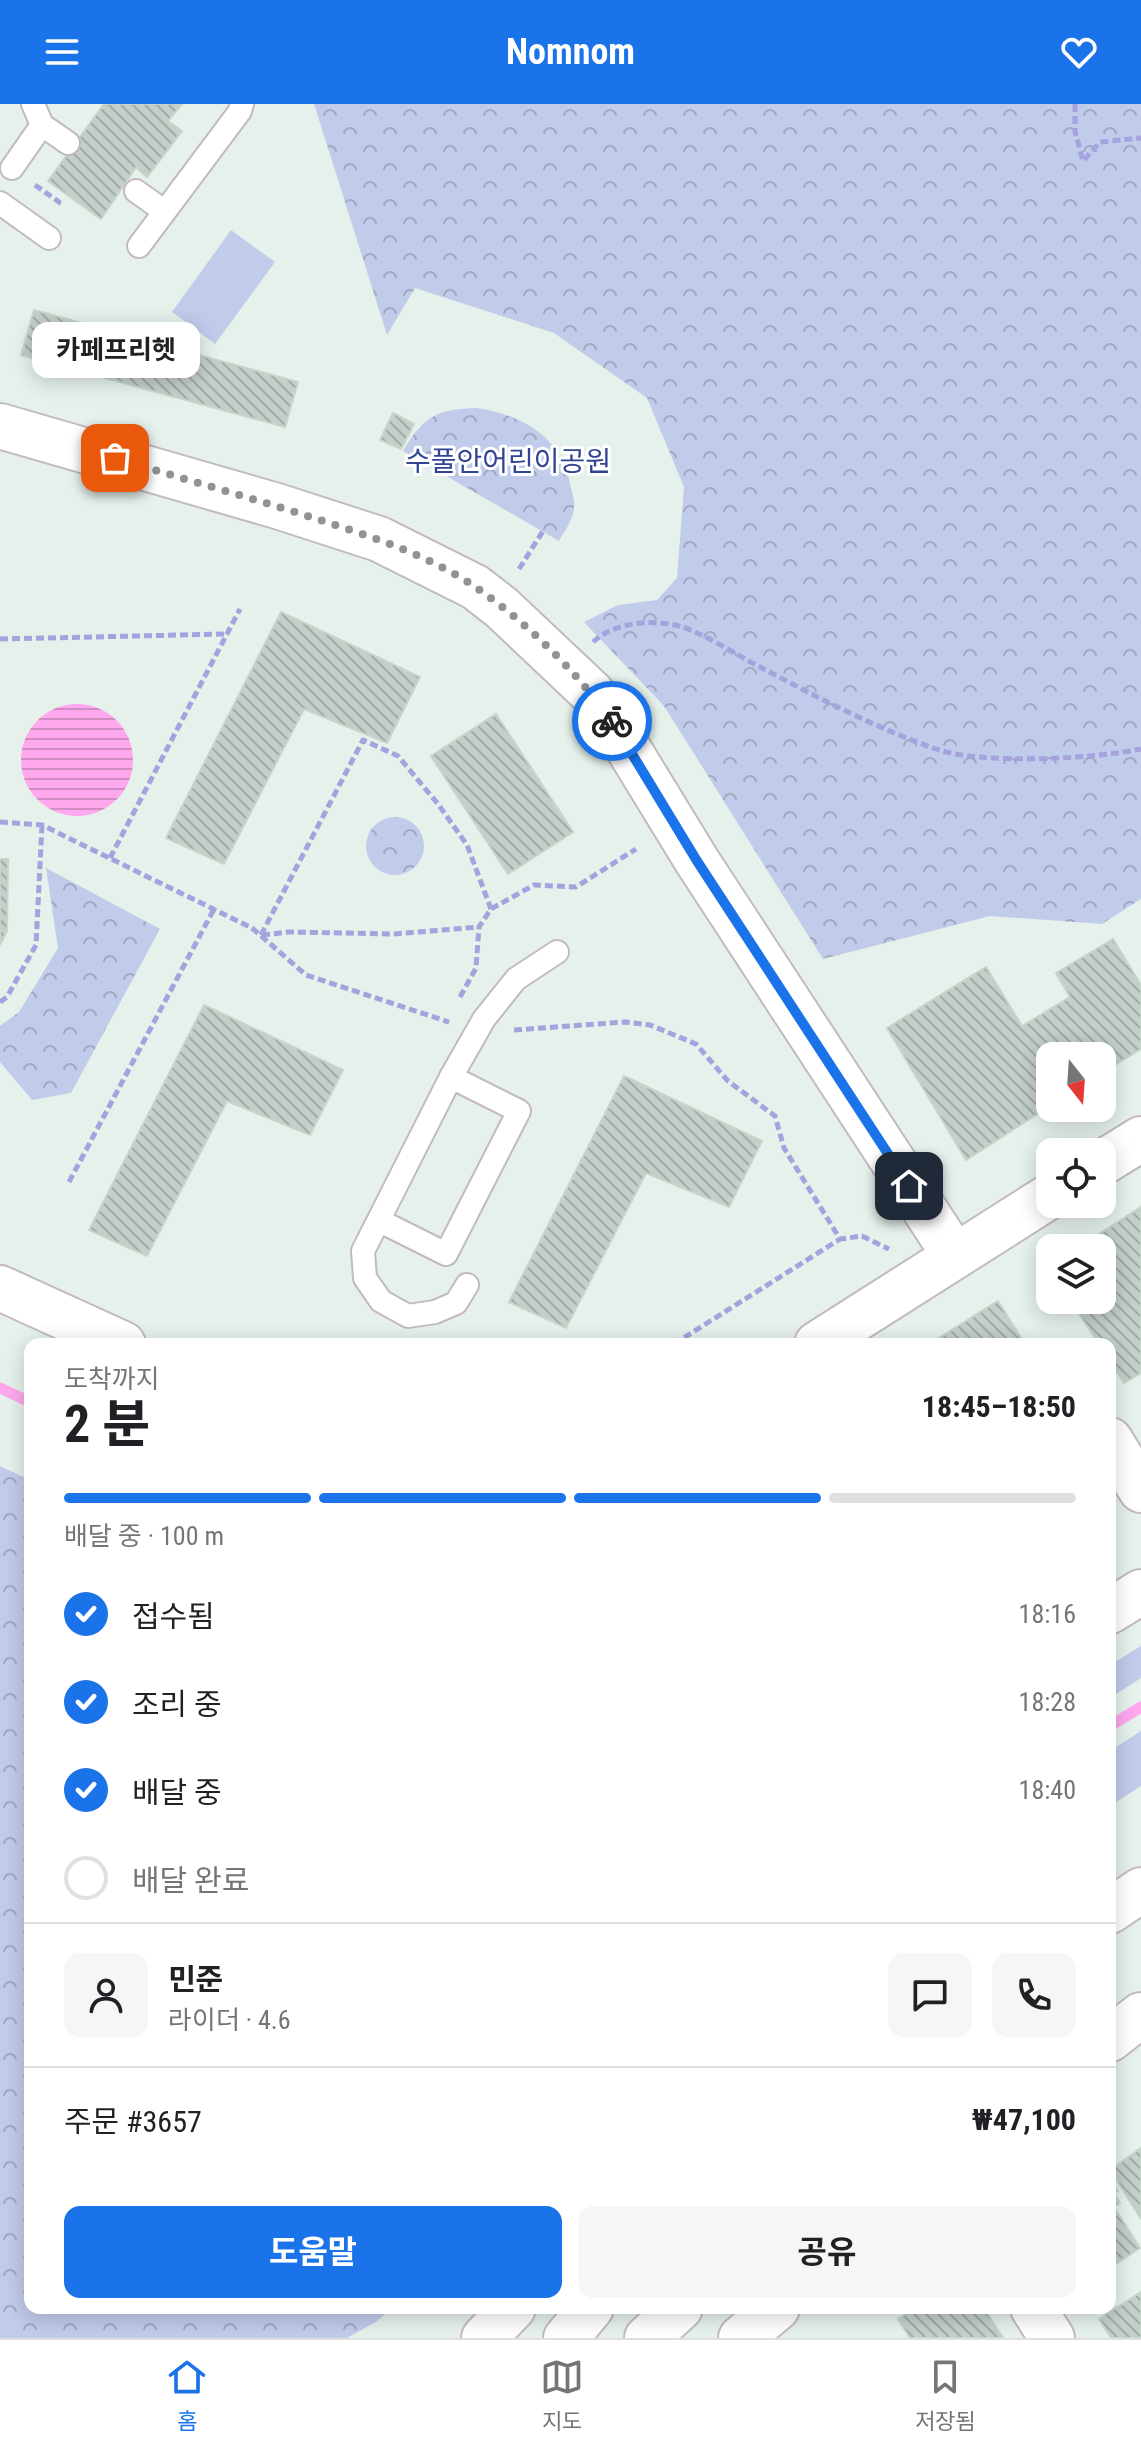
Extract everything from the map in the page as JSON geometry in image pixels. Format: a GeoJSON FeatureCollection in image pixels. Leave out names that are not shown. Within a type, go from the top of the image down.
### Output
{"type":"FeatureCollection","features":[{"type":"Feature","properties":{"kind":"street"},"geometry":{"type":"LineString","coordinates":[[0,426],[379,539],[475,587],[502,608],[592,693],[697,861],[955,1256]]}},
{"type":"Feature","properties":{"kind":"street"},"geometry":{"type":"LineString","coordinates":[[1116,1154],[1141,1139]]}},
{"type":"Feature","properties":{"kind":"street"},"geometry":{"type":"LineString","coordinates":[[826,1338],[1036,1205]]}},
{"type":"Feature","properties":{"kind":"street"},"geometry":{"type":"LineString","coordinates":[[0,1288],[110,1338]]}},
{"type":"Feature","properties":{"kind":"street"},"geometry":{"type":"LineString","coordinates":[[1116,1450],[1141,1490]]}},
{"type":"Feature","properties":{"kind":"street"},"geometry":{"type":"LineString","coordinates":[[1116,1607],[1141,1592]]}},
{"type":"Feature","properties":{"kind":"street"},"geometry":{"type":"LineString","coordinates":[[1116,1890],[1141,1876]]}},
{"type":"Feature","properties":{"kind":"street"},"geometry":{"type":"LineString","coordinates":[[1116,1907],[1141,1890]]}},
{"type":"Feature","properties":{"kind":"street"},"geometry":{"type":"LineString","coordinates":[[1116,2000],[1141,1985]]}},
{"type":"Feature","properties":{"kind":"street"},"geometry":{"type":"LineString","coordinates":[[1116,2034],[1141,2015]]}},
{"type":"Feature","properties":{"kind":"street"},"geometry":{"type":"LineString","coordinates":[[484,2338],[507,2314]]}},
{"type":"Feature","properties":{"kind":"street"},"geometry":{"type":"LineString","coordinates":[[566,2338],[586,2314]]}},
{"type":"Feature","properties":{"kind":"street"},"geometry":{"type":"LineString","coordinates":[[647,2338],[673,2314]]}},
{"type":"Feature","properties":{"kind":"street"},"geometry":{"type":"LineString","coordinates":[[741,2338],[770,2314]]}},
{"type":"Feature","properties":{"kind":"street"},"geometry":{"type":"LineString","coordinates":[[1037,2314],[1052,2338]]}},
{"type":"Feature","properties":{"kind":"lane"},"geometry":{"type":"LineString","coordinates":[[139,246],[240,111],[242,104]]}},
{"type":"Feature","properties":{"kind":"lane"},"geometry":{"type":"LineString","coordinates":[[12,168],[38,114],[68,143]]}},
{"type":"Feature","properties":{"kind":"lane"},"geometry":{"type":"LineString","coordinates":[[136,191],[164,211]]}},
{"type":"Feature","properties":{"kind":"lane"},"geometry":{"type":"LineString","coordinates":[[0,203],[49,238]]}},
{"type":"Feature","properties":{"kind":"lane"},"geometry":{"type":"LineString","coordinates":[[467,1285],[456,1303],[435,1312],[408,1316],[381,1301],[365,1278],[363,1251],[480,1026],[516,979],[557,952]]}},
{"type":"Feature","properties":{"kind":"lane"},"geometry":{"type":"LineString","coordinates":[[380,1221],[446,1254],[519,1111],[451,1077]]}},
{"type":"Feature","properties":{"kind":"path"},"geometry":{"type":"LineString","coordinates":[[1075,104],[1075,131],[1083,161],[1100,142],[1141,138]]}},
{"type":"Feature","properties":{"kind":"path"},"geometry":{"type":"LineString","coordinates":[[516,573],[543,531]]}},
{"type":"Feature","properties":{"kind":"path"},"geometry":{"type":"LineString","coordinates":[[110,858],[240,609]]}},
{"type":"Feature","properties":{"kind":"path"},"geometry":{"type":"LineString","coordinates":[[567,668],[602,634],[653,621],[682,626],[838,707],[938,750],[983,758],[1066,757],[1141,749]]}},
{"type":"Feature","properties":{"kind":"path"},"geometry":{"type":"LineString","coordinates":[[0,639],[227,634]]}},
{"type":"Feature","properties":{"kind":"path"},"geometry":{"type":"LineString","coordinates":[[261,935],[363,740],[398,756],[438,804],[467,845],[491,909]]}},
{"type":"Feature","properties":{"kind":"path"},"geometry":{"type":"LineString","coordinates":[[0,822],[42,825],[252,928],[306,975],[446,1022],[506,1030],[625,1022],[650,1025],[696,1044],[728,1081],[775,1116],[784,1148],[840,1239]]}},
{"type":"Feature","properties":{"kind":"path"},"geometry":{"type":"LineString","coordinates":[[0,1002],[7,997],[36,945],[42,825]]}},
{"type":"Feature","properties":{"kind":"path"},"geometry":{"type":"LineString","coordinates":[[446,1022],[476,968],[479,927],[491,909],[534,885],[576,887],[636,849]]}},
{"type":"Feature","properties":{"kind":"path"},"geometry":{"type":"LineString","coordinates":[[69,1182],[214,909]]}},
{"type":"Feature","properties":{"kind":"path"},"geometry":{"type":"LineString","coordinates":[[261,935],[289,932],[394,934],[479,927]]}},
{"type":"Feature","properties":{"kind":"path"},"geometry":{"type":"LineString","coordinates":[[683,1338],[840,1239],[862,1236],[890,1249]]}},
{"type":"Feature","properties":{"kind":"green space"},"geometry":{"type":"Polygon","coordinates":[[[314,104],[1141,104],[1141,899],[1102,924],[990,916],[823,959],[664,706],[584,622],[618,605],[657,600],[677,578],[684,487],[647,398],[554,333],[415,288],[387,335],[314,104]]]}},
{"type":"Feature","properties":{"kind":"green space"},"geometry":{"type":"Polygon","coordinates":[[[231,230],[275,262],[215,344],[172,312],[231,230]]]}},
{"type":"Feature","properties":{"kind":"green space","name":"수풀안어린이공원"},"geometry":{"type":"Polygon","coordinates":[[[477,408],[525,423],[550,442],[559,455],[566,470],[574,511],[559,541],[403,451],[425,422],[433,417],[452,410],[477,408]]]}},
{"type":"Feature","properties":{"kind":"green space"},"geometry":{"type":"Polygon","coordinates":[[[395,817],[406,819],[415,826],[422,835],[422,857],[415,866],[406,873],[395,875],[384,873],[375,866],[368,857],[366,846],[368,835],[375,826],[384,819],[395,817]]]}},
{"type":"Feature","properties":{"kind":"green space"},"geometry":{"type":"Polygon","coordinates":[[[46,868],[160,929],[71,1093],[32,1100],[0,1062],[0,1026],[19,1012],[58,948],[46,868]]]}},
{"type":"Feature","properties":{"kind":"green space"},"geometry":{"type":"Polygon","coordinates":[[[0,1466],[24,1477],[24,2314],[385,2314],[347,2338],[0,2338],[0,1466]]]}},
{"type":"Feature","properties":{"kind":"green space"},"geometry":{"type":"Polygon","coordinates":[[[1141,1646],[1141,1678],[1116,1694],[1116,1661],[1141,1646]]]}},
{"type":"Feature","properties":{"kind":"green space"},"geometry":{"type":"Polygon","coordinates":[[[1141,1731],[1141,1786],[1116,1802],[1116,1747],[1141,1731]]]}},
{"type":"Feature","properties":{"kind":"shaded area"},"geometry":{"type":"Polygon","coordinates":[[[77,704],[98,708],[117,720],[129,739],[133,760],[129,781],[117,800],[98,812],[77,816],[56,812],[37,800],[25,781],[21,760],[25,739],[37,720],[56,708],[77,704]]]}},
{"type":"Feature","properties":{"kind":"building"},"geometry":{"type":"Polygon","coordinates":[[[104,104],[182,104],[168,121],[182,131],[147,177],[136,167],[101,219],[48,181],[104,104]]]}},
{"type":"Feature","properties":{"kind":"building"},"geometry":{"type":"Polygon","coordinates":[[[34,310],[298,382],[285,427],[21,355],[34,310]]]}},
{"type":"Feature","properties":{"kind":"building"},"geometry":{"type":"Polygon","coordinates":[[[393,413],[414,424],[401,449],[380,440],[393,413]]]}},
{"type":"Feature","properties":{"kind":"building"},"geometry":{"type":"Polygon","coordinates":[[[281,612],[420,677],[387,743],[304,709],[224,864],[166,838],[281,612]]]}},
{"type":"Feature","properties":{"kind":"building"},"geometry":{"type":"Polygon","coordinates":[[[496,714],[573,832],[508,874],[431,756],[496,714]]]}},
{"type":"Feature","properties":{"kind":"building"},"geometry":{"type":"Polygon","coordinates":[[[0,859],[8,859],[7,931],[0,945],[0,859]]]}},
{"type":"Feature","properties":{"kind":"building"},"geometry":{"type":"Polygon","coordinates":[[[1113,939],[1141,985],[1141,1049],[1116,1064],[1116,1042],[1036,1042],[1036,1115],[966,1160],[887,1028],[986,967],[1022,1026],[1070,997],[1056,973],[1113,939]]]}},
{"type":"Feature","properties":{"kind":"building"},"geometry":{"type":"Polygon","coordinates":[[[204,1005],[343,1070],[310,1135],[227,1101],[147,1256],[89,1230],[204,1005]]]}},
{"type":"Feature","properties":{"kind":"building"},"geometry":{"type":"Polygon","coordinates":[[[624,1076],[762,1141],[729,1207],[646,1173],[566,1328],[509,1302],[624,1076]]]}},
{"type":"Feature","properties":{"kind":"building"},"geometry":{"type":"Polygon","coordinates":[[[1141,1207],[1141,1373],[1124,1383],[1116,1371],[1116,1338],[1095,1338],[1079,1314],[1116,1314],[1116,1234],[1099,1234],[1141,1207]]]}},
{"type":"Feature","properties":{"kind":"building"},"geometry":{"type":"Polygon","coordinates":[[[998,1301],[1021,1338],[939,1338],[998,1301]]]}},
{"type":"Feature","properties":{"kind":"building"},"geometry":{"type":"Polygon","coordinates":[[[1141,2148],[1141,2219],[1116,2179],[1116,2166],[1141,2148]]]}},
{"type":"Feature","properties":{"kind":"building"},"geometry":{"type":"Polygon","coordinates":[[[1116,2210],[1140,2248],[1116,2264],[1116,2210]]]}},
{"type":"Feature","properties":{"kind":"building"},"geometry":{"type":"Polygon","coordinates":[[[1141,2292],[1141,2338],[1111,2338],[1099,2319],[1107,2314],[1116,2314],[1116,2308],[1141,2292]]]}},
{"type":"Feature","properties":{"kind":"building"},"geometry":{"type":"Polygon","coordinates":[[[906,2314],[988,2314],[1003,2338],[910,2338],[898,2319],[906,2314]]]}},
{"type":"Feature","properties":{"kind":"waterway"},"geometry":{"type":"LineString","coordinates":[[0,1388],[24,1399]]}},
{"type":"Feature","properties":{"kind":"waterway"},"geometry":{"type":"LineString","coordinates":[[1116,1722],[1141,1707]]}},
{"type":"Feature","properties":{"kind":"way so far"},"geometry":{"type":"LineString","coordinates":[[115,458],[379,539],[475,587],[567,668],[592,693],[612,721]]}},
{"type":"Feature","properties":{"kind":"place","name":"카페프리헷"},"geometry":{"type":"Point","coordinates":[115,458]}},
{"type":"Feature","properties":{"kind":"route"},"geometry":{"type":"LineString","coordinates":[[612,721],[697,861],[909,1186]]}}]}
